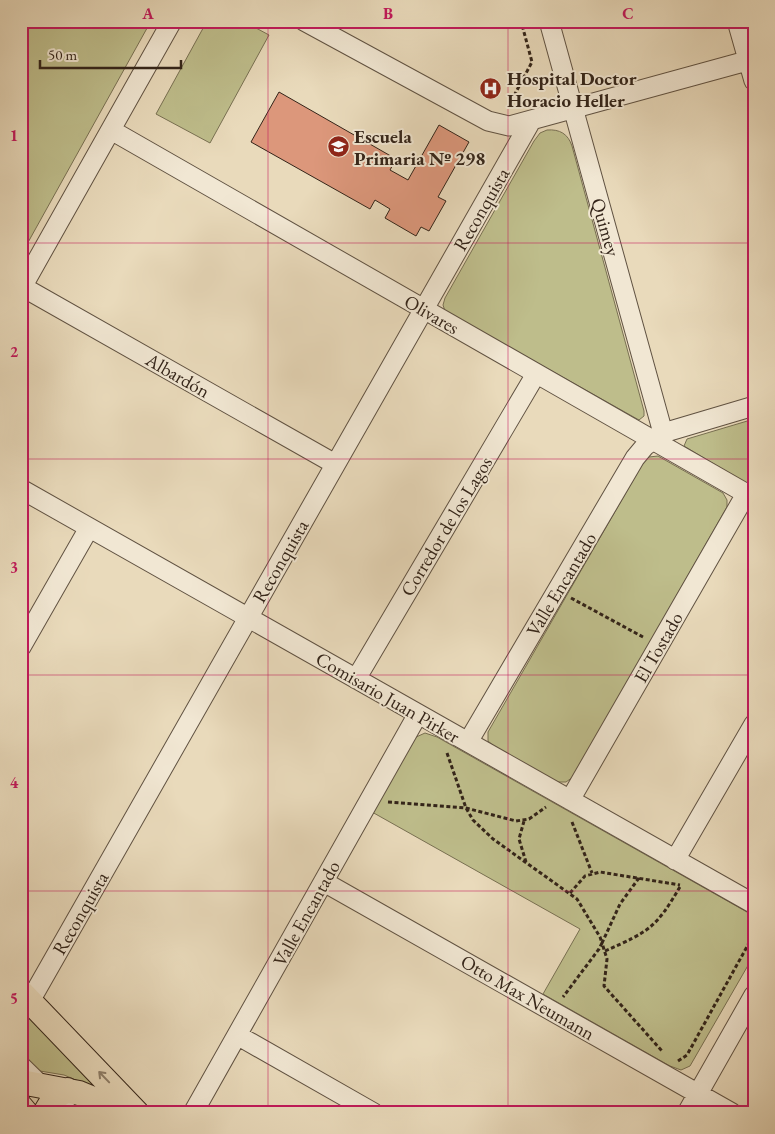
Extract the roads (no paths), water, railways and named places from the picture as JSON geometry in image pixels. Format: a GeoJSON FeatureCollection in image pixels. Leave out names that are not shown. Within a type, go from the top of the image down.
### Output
{"type":"FeatureCollection","features":[{"type":"Feature","properties":{"kind":"main road"},"geometry":{"type":"LineString","coordinates":[[26,997],[137,1113]]}},
{"type":"Feature","properties":{"kind":"main road"},"geometry":{"type":"LineString","coordinates":[[21,1107],[41,1095],[92,1097],[127,1113]]}},
{"type":"Feature","properties":{"kind":"street"},"geometry":{"type":"LineString","coordinates":[[22,287],[172,21]]}},
{"type":"Feature","properties":{"kind":"street","name":"Quimey"},"geometry":{"type":"LineString","coordinates":[[549,21],[574,110],[657,436]]}},
{"type":"Feature","properties":{"kind":"street"},"geometry":{"type":"LineString","coordinates":[[737,21],[751,60],[754,81]]}},
{"type":"Feature","properties":{"kind":"street"},"geometry":{"type":"LineString","coordinates":[[313,24],[488,121],[509,126],[574,110],[751,60]]}},
{"type":"Feature","properties":{"kind":"street","name":"Reconquista"},"geometry":{"type":"LineString","coordinates":[[26,997],[248,618],[531,121]]}},
{"type":"Feature","properties":{"kind":"street","name":"Olivares"},"geometry":{"type":"LineString","coordinates":[[111,130],[536,374],[657,436],[750,496]]}},
{"type":"Feature","properties":{"kind":"street","name":"Albardón"},"geometry":{"type":"LineString","coordinates":[[22,287],[336,464]]}},
{"type":"Feature","properties":{"kind":"street","name":"Corredor de los Lagos"},"geometry":{"type":"LineString","coordinates":[[356,679],[536,374]]}},
{"type":"Feature","properties":{"kind":"street"},"geometry":{"type":"LineString","coordinates":[[657,436],[754,406]]}},
{"type":"Feature","properties":{"kind":"street","name":"Valle Encantado"},"geometry":{"type":"LineString","coordinates":[[461,748],[635,458],[657,436]]}},
{"type":"Feature","properties":{"kind":"street","name":"Comisario Juan Pirker"},"geometry":{"type":"LineString","coordinates":[[21,489],[418,714],[461,748],[673,868],[754,904]]}},
{"type":"Feature","properties":{"kind":"street","name":"El Tostado"},"geometry":{"type":"LineString","coordinates":[[562,805],[750,496]]}},
{"type":"Feature","properties":{"kind":"street"},"geometry":{"type":"LineString","coordinates":[[21,648],[89,528]]}},
{"type":"Feature","properties":{"kind":"street","name":"Valle Encantado"},"geometry":{"type":"LineString","coordinates":[[194,1113],[418,714]]}},
{"type":"Feature","properties":{"kind":"street"},"geometry":{"type":"LineString","coordinates":[[673,868],[754,724]]}},
{"type":"Feature","properties":{"kind":"street","name":"Otto Max Neumann"},"geometry":{"type":"LineString","coordinates":[[324,882],[732,1113]]}},
{"type":"Feature","properties":{"kind":"street"},"geometry":{"type":"LineString","coordinates":[[687,1113],[754,995]]}},
{"type":"Feature","properties":{"kind":"street"},"geometry":{"type":"LineString","coordinates":[[237,1035],[374,1113]]}},
{"type":"Feature","properties":{"kind":"place","name":"Hospital Doctor Horacio Heller"},"geometry":{"type":"Point","coordinates":[491,89]}},
{"type":"Feature","properties":{"kind":"place","name":"Escuela Primaria Nº 298"},"geometry":{"type":"Point","coordinates":[338,147]}}]}
